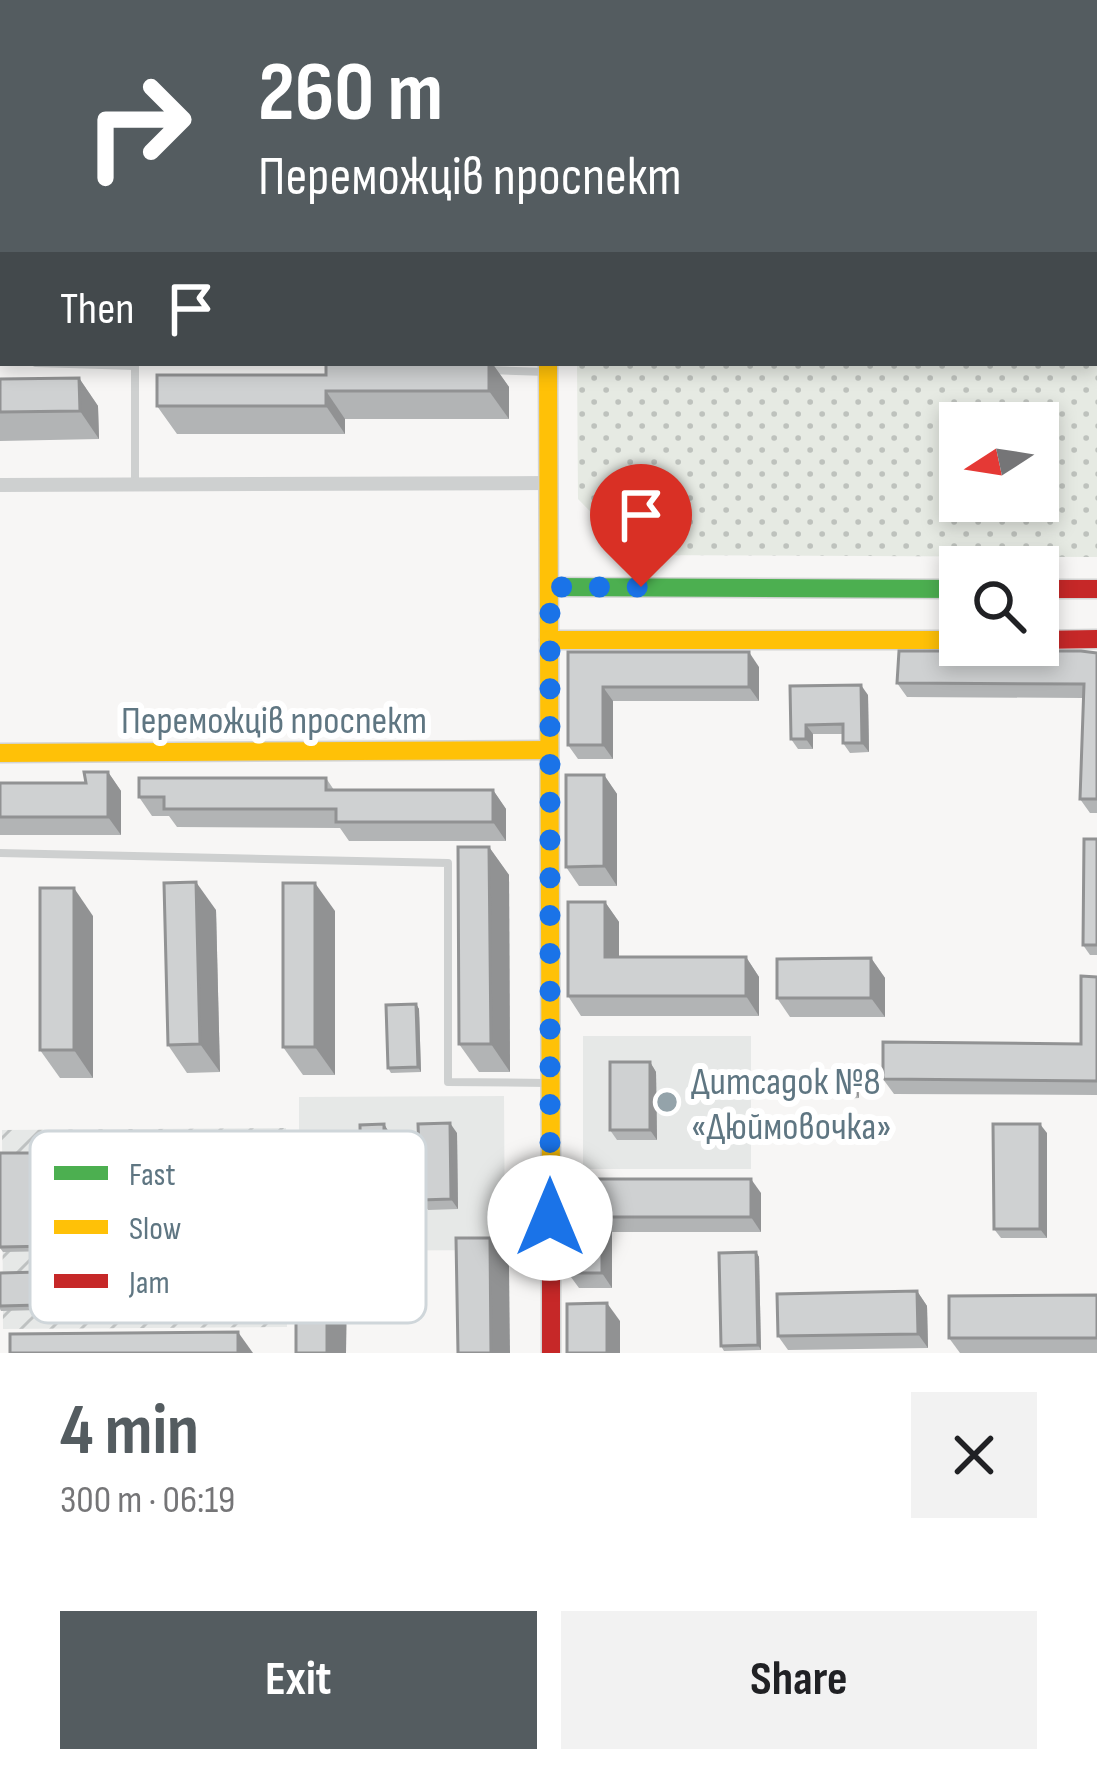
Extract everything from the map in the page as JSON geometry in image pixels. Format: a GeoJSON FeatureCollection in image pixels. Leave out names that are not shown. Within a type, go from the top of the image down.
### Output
{"type":"FeatureCollection","features":[{"type":"Feature","properties":{"kind":"street"},"geometry":{"type":"LineString","coordinates":[[548,367],[551,1353]]}},
{"type":"Feature","properties":{"kind":"street"},"geometry":{"type":"LineString","coordinates":[[0,485],[548,483]]}},
{"type":"Feature","properties":{"kind":"street"},"geometry":{"type":"LineString","coordinates":[[550,587],[939,589]]}},
{"type":"Feature","properties":{"kind":"street"},"geometry":{"type":"LineString","coordinates":[[1059,589],[1097,589]]}},
{"type":"Feature","properties":{"kind":"street"},"geometry":{"type":"LineString","coordinates":[[1059,640],[1097,639]]}},
{"type":"Feature","properties":{"kind":"street"},"geometry":{"type":"LineString","coordinates":[[548,640],[939,640]]}},
{"type":"Feature","properties":{"kind":"street","name":"Переможців проспект"},"geometry":{"type":"LineString","coordinates":[[0,753],[549,750]]}},
{"type":"Feature","properties":{"kind":"lane"},"geometry":{"type":"LineString","coordinates":[[135,366],[135,485]]}},
{"type":"Feature","properties":{"kind":"lane"},"geometry":{"type":"LineString","coordinates":[[484,370],[548,367]]}},
{"type":"Feature","properties":{"kind":"lane"},"geometry":{"type":"LineString","coordinates":[[0,853],[448,863],[448,1082],[550,1083]]}},
{"type":"Feature","properties":{"kind":"shaded area"},"geometry":{"type":"Polygon","coordinates":[[[577,366],[1097,366],[1097,557],[1059,557],[1059,546],[939,546],[939,556],[633,555],[578,499],[577,366]]]}},
{"type":"Feature","properties":{"kind":"shaded area","name":"Дитсадок №8 «Дюймовочка»"},"geometry":{"type":"Polygon","coordinates":[[[583,1036],[751,1036],[751,1169],[583,1169],[583,1036]]]}},
{"type":"Feature","properties":{"kind":"shaded area"},"geometry":{"type":"Polygon","coordinates":[[[504,1096],[505,1250],[426,1250],[426,1131],[299,1131],[299,1097],[504,1096]]]}},
{"type":"Feature","properties":{"kind":"shaded area"},"geometry":{"type":"Polygon","coordinates":[[[286,1128],[30,1131],[30,1323],[287,1323],[287,1327],[3,1329],[2,1130],[286,1128]]]}},
{"type":"Feature","properties":{"kind":"building"},"geometry":{"type":"Polygon","coordinates":[[[326,366],[489,366],[489,391],[326,391],[326,406],[157,406],[157,375],[326,375],[326,366]]]}},
{"type":"Feature","properties":{"kind":"building"},"geometry":{"type":"Polygon","coordinates":[[[79,378],[80,411],[0,412],[0,379],[79,378]]]}},
{"type":"Feature","properties":{"kind":"building"},"geometry":{"type":"Polygon","coordinates":[[[899,651],[939,651],[939,666],[1059,666],[1059,651],[1097,653],[1097,799],[1080,799],[1084,684],[897,683],[899,651]]]}},
{"type":"Feature","properties":{"kind":"building"},"geometry":{"type":"Polygon","coordinates":[[[568,652],[749,652],[749,687],[603,687],[603,745],[568,745],[568,652]]]}},
{"type":"Feature","properties":{"kind":"building"},"geometry":{"type":"Polygon","coordinates":[[[861,685],[862,743],[843,743],[843,724],[806,725],[806,739],[791,739],[790,686],[861,685]]]}},
{"type":"Feature","properties":{"kind":"building"},"geometry":{"type":"Polygon","coordinates":[[[84,772],[108,772],[108,817],[0,817],[0,783],[86,783],[84,772]]]}},
{"type":"Feature","properties":{"kind":"building"},"geometry":{"type":"Polygon","coordinates":[[[566,775],[604,775],[604,866],[566,867],[566,775]]]}},
{"type":"Feature","properties":{"kind":"building"},"geometry":{"type":"Polygon","coordinates":[[[139,778],[326,778],[326,790],[493,790],[493,822],[336,822],[336,809],[164,809],[164,797],[139,797],[139,778]]]}},
{"type":"Feature","properties":{"kind":"building"},"geometry":{"type":"Polygon","coordinates":[[[1084,839],[1097,839],[1097,945],[1083,945],[1084,839]]]}},
{"type":"Feature","properties":{"kind":"building"},"geometry":{"type":"Polygon","coordinates":[[[458,847],[489,847],[491,1044],[459,1044],[458,847]]]}},
{"type":"Feature","properties":{"kind":"building"},"geometry":{"type":"Polygon","coordinates":[[[196,882],[200,1044],[168,1045],[164,883],[196,882]]]}},
{"type":"Feature","properties":{"kind":"building"},"geometry":{"type":"Polygon","coordinates":[[[283,883],[315,883],[315,1047],[283,1047],[283,883]]]}},
{"type":"Feature","properties":{"kind":"building"},"geometry":{"type":"Polygon","coordinates":[[[40,888],[74,888],[74,1050],[40,1050],[40,888]]]}},
{"type":"Feature","properties":{"kind":"building"},"geometry":{"type":"Polygon","coordinates":[[[568,902],[605,902],[605,957],[746,957],[746,996],[568,996],[568,902]]]}},
{"type":"Feature","properties":{"kind":"building"},"geometry":{"type":"Polygon","coordinates":[[[871,958],[871,998],[777,998],[777,959],[871,958]]]}},
{"type":"Feature","properties":{"kind":"building"},"geometry":{"type":"Polygon","coordinates":[[[1081,976],[1097,977],[1097,1081],[883,1079],[883,1042],[1081,1044],[1081,976]]]}},
{"type":"Feature","properties":{"kind":"building"},"geometry":{"type":"Polygon","coordinates":[[[416,1004],[418,1067],[388,1068],[386,1005],[416,1004]]]}},
{"type":"Feature","properties":{"kind":"building"},"geometry":{"type":"Polygon","coordinates":[[[610,1062],[650,1062],[650,1130],[610,1130],[610,1062]]]}},
{"type":"Feature","properties":{"kind":"building"},"geometry":{"type":"Polygon","coordinates":[[[851,1071],[852,1088],[835,1089],[834,1072],[851,1071]]]}},
{"type":"Feature","properties":{"kind":"building"},"geometry":{"type":"Polygon","coordinates":[[[450,1123],[451,1199],[426,1200],[426,1131],[418,1131],[418,1124],[450,1123]]]}},
{"type":"Feature","properties":{"kind":"building"},"geometry":{"type":"Polygon","coordinates":[[[384,1124],[384,1131],[360,1131],[360,1125],[384,1124]]]}},
{"type":"Feature","properties":{"kind":"building"},"geometry":{"type":"Polygon","coordinates":[[[993,1124],[1040,1124],[1040,1229],[994,1229],[993,1124]]]}},
{"type":"Feature","properties":{"kind":"building"},"geometry":{"type":"Polygon","coordinates":[[[0,1153],[30,1153],[30,1246],[0,1247],[0,1153]]]}},
{"type":"Feature","properties":{"kind":"building"},"geometry":{"type":"Polygon","coordinates":[[[568,1179],[751,1179],[751,1217],[602,1217],[602,1273],[568,1273],[568,1179]]]}},
{"type":"Feature","properties":{"kind":"building"},"geometry":{"type":"Polygon","coordinates":[[[456,1238],[490,1238],[491,1353],[458,1353],[456,1238]]]}},
{"type":"Feature","properties":{"kind":"building"},"geometry":{"type":"Polygon","coordinates":[[[756,1252],[758,1345],[721,1346],[719,1253],[756,1252]]]}},
{"type":"Feature","properties":{"kind":"building"},"geometry":{"type":"Polygon","coordinates":[[[30,1272],[30,1305],[0,1306],[0,1273],[30,1272]]]}},
{"type":"Feature","properties":{"kind":"building"},"geometry":{"type":"Polygon","coordinates":[[[917,1291],[918,1334],[778,1336],[777,1294],[917,1291]]]}},
{"type":"Feature","properties":{"kind":"building"},"geometry":{"type":"Polygon","coordinates":[[[1097,1295],[1097,1338],[949,1338],[949,1296],[1097,1295]]]}},
{"type":"Feature","properties":{"kind":"building"},"geometry":{"type":"Polygon","coordinates":[[[607,1303],[607,1353],[567,1353],[567,1304],[607,1303]]]}},
{"type":"Feature","properties":{"kind":"building"},"geometry":{"type":"Polygon","coordinates":[[[296,1323],[327,1323],[327,1353],[296,1353],[296,1323]]]}},
{"type":"Feature","properties":{"kind":"building"},"geometry":{"type":"Polygon","coordinates":[[[238,1332],[238,1353],[10,1353],[10,1334],[238,1332]]]}},
{"type":"Feature","properties":{"kind":"traffic: fast"},"geometry":{"type":"LineString","coordinates":[[550,587],[939,589]]}},
{"type":"Feature","properties":{"kind":"traffic: slow"},"geometry":{"type":"LineString","coordinates":[[548,366],[551,1196]]}},
{"type":"Feature","properties":{"kind":"traffic: slow"},"geometry":{"type":"LineString","coordinates":[[549,640],[939,640]]}},
{"type":"Feature","properties":{"kind":"traffic: slow"},"geometry":{"type":"LineString","coordinates":[[0,753],[549,750]]}},
{"type":"Feature","properties":{"kind":"traffic: jam"},"geometry":{"type":"LineString","coordinates":[[1059,589],[1097,589]]}},
{"type":"Feature","properties":{"kind":"traffic: jam"},"geometry":{"type":"LineString","coordinates":[[1059,640],[1097,639]]}},
{"type":"Feature","properties":{"kind":"traffic: jam"},"geometry":{"type":"LineString","coordinates":[[551,1196],[551,1353]]}},
{"type":"Feature","properties":{"kind":"place","name":"Дитсадок №8 «Дюймовочка»"},"geometry":{"type":"Point","coordinates":[667,1102]}},
{"type":"Feature","properties":{"kind":"route"},"geometry":{"type":"LineString","coordinates":[[550,1218],[550,587],[641,587]]}}]}
